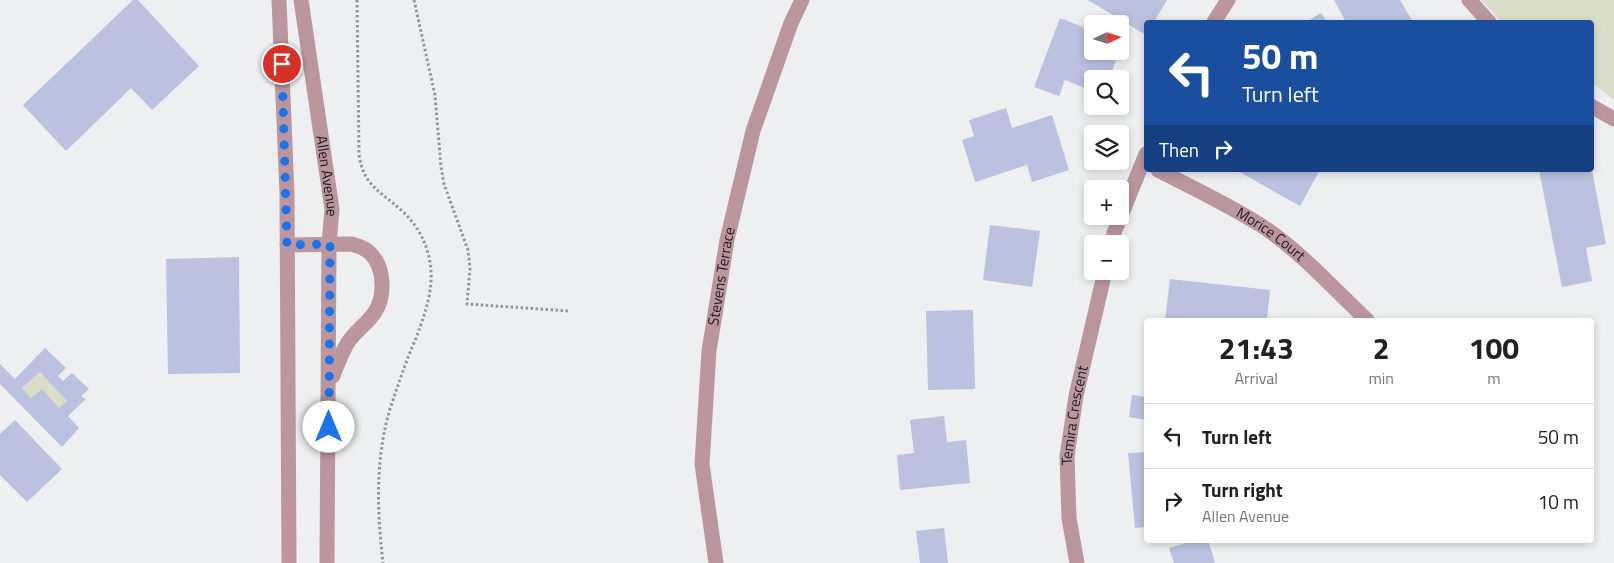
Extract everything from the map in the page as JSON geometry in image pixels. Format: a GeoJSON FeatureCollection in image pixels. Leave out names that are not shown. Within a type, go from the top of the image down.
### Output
{"type":"FeatureCollection","features":[{"type":"Feature","properties":{"kind":"street"},"geometry":{"type":"LineString","coordinates":[[279,0],[286,185],[289,563]]}},
{"type":"Feature","properties":{"kind":"street","name":"Allen Avenue"},"geometry":{"type":"LineString","coordinates":[[301,0],[332,209],[330,244],[327,563]]}},
{"type":"Feature","properties":{"kind":"street","name":"Stevens Terrace"},"geometry":{"type":"LineString","coordinates":[[716,563],[702,464],[711,342],[727,240],[754,131],[791,23],[802,0]]}},
{"type":"Feature","properties":{"kind":"street"},"geometry":{"type":"LineString","coordinates":[[1215,20],[1228,0]]}},
{"type":"Feature","properties":{"kind":"street"},"geometry":{"type":"LineString","coordinates":[[1468,0],[1487,20]]}},
{"type":"Feature","properties":{"kind":"street"},"geometry":{"type":"LineString","coordinates":[[1594,108],[1614,119]]}},
{"type":"Feature","properties":{"kind":"street"},"geometry":{"type":"LineString","coordinates":[[1114,235],[1144,162]]}},
{"type":"Feature","properties":{"kind":"street","name":"Morice Court"},"geometry":{"type":"LineString","coordinates":[[1162,172],[1215,199],[1262,227],[1296,252],[1365,318]]}},
{"type":"Feature","properties":{"kind":"street"},"geometry":{"type":"LineString","coordinates":[[287,245],[351,244],[361,247],[371,254],[379,267],[382,282],[381,297],[374,313],[347,344],[329,387]]}},
{"type":"Feature","properties":{"kind":"street","name":"Temira Crescent"},"geometry":{"type":"LineString","coordinates":[[1077,563],[1069,518],[1067,456],[1076,396],[1103,280]]}},
{"type":"Feature","properties":{"kind":"path"},"geometry":{"type":"LineString","coordinates":[[414,0],[435,95],[444,184],[468,250],[470,268],[467,304],[569,311]]}},
{"type":"Feature","properties":{"kind":"green space"},"geometry":{"type":"Polygon","coordinates":[[[1481,0],[1614,0],[1614,100],[1594,84],[1594,20],[1500,20],[1481,0]]]}},
{"type":"Feature","properties":{"kind":"green space"},"geometry":{"type":"Polygon","coordinates":[[[40,372],[67,401],[59,408],[42,389],[31,398],[22,388],[40,372]]]}},
{"type":"Feature","properties":{"kind":"building"},"geometry":{"type":"Polygon","coordinates":[[[133,0],[138,0],[199,66],[152,110],[131,88],[66,151],[23,105],[133,0]]]}},
{"type":"Feature","properties":{"kind":"building"},"geometry":{"type":"Polygon","coordinates":[[[1088,0],[1167,0],[1155,20],[1144,20],[1144,34],[1129,25],[1129,15],[1113,15],[1088,0]]]}},
{"type":"Feature","properties":{"kind":"building"},"geometry":{"type":"Polygon","coordinates":[[[1334,0],[1400,0],[1412,20],[1345,20],[1334,0]]]}},
{"type":"Feature","properties":{"kind":"building"},"geometry":{"type":"Polygon","coordinates":[[[1321,13],[1326,20],[1309,20],[1321,13]]]}},
{"type":"Feature","properties":{"kind":"building"},"geometry":{"type":"Polygon","coordinates":[[[1060,18],[1084,28],[1084,60],[1116,60],[1112,70],[1084,70],[1084,88],[1065,80],[1059,96],[1034,87],[1060,18]]]}},
{"type":"Feature","properties":{"kind":"building"},"geometry":{"type":"Polygon","coordinates":[[[1006,108],[1012,128],[1052,115],[1069,170],[1032,182],[1027,165],[975,182],[962,140],[974,136],[969,120],[1006,108]]]}},
{"type":"Feature","properties":{"kind":"building"},"geometry":{"type":"Polygon","coordinates":[[[1240,172],[1319,172],[1300,206],[1240,172]]]}},
{"type":"Feature","properties":{"kind":"building"},"geometry":{"type":"Polygon","coordinates":[[[1539,172],[1592,172],[1606,244],[1586,248],[1592,281],[1562,287],[1539,172]]]}},
{"type":"Feature","properties":{"kind":"building"},"geometry":{"type":"Polygon","coordinates":[[[990,225],[1040,231],[1032,287],[983,280],[990,225]]]}},
{"type":"Feature","properties":{"kind":"building"},"geometry":{"type":"Polygon","coordinates":[[[239,257],[240,373],[168,374],[166,259],[239,257]]]}},
{"type":"Feature","properties":{"kind":"building"},"geometry":{"type":"Polygon","coordinates":[[[1170,279],[1270,290],[1267,318],[1165,318],[1170,279]]]}},
{"type":"Feature","properties":{"kind":"building"},"geometry":{"type":"Polygon","coordinates":[[[973,310],[975,389],[928,390],[926,311],[973,310]]]}},
{"type":"Feature","properties":{"kind":"building"},"geometry":{"type":"Polygon","coordinates":[[[45,348],[66,368],[58,376],[63,381],[72,373],[89,389],[81,396],[86,399],[68,416],[79,428],[62,447],[0,384],[0,364],[15,379],[45,348]],[[40,372],[22,388],[31,398],[42,389],[59,408],[67,401],[40,372]]]}},
{"type":"Feature","properties":{"kind":"building"},"geometry":{"type":"Polygon","coordinates":[[[1132,395],[1144,397],[1144,420],[1129,417],[1132,395]]]}},
{"type":"Feature","properties":{"kind":"building"},"geometry":{"type":"Polygon","coordinates":[[[944,416],[947,442],[966,440],[970,483],[900,490],[897,455],[914,453],[910,420],[944,416]]]}},
{"type":"Feature","properties":{"kind":"building"},"geometry":{"type":"Polygon","coordinates":[[[15,420],[62,469],[27,502],[0,475],[0,434],[15,420]]]}},
{"type":"Feature","properties":{"kind":"building"},"geometry":{"type":"Polygon","coordinates":[[[1144,452],[1144,527],[1135,528],[1128,453],[1144,452]]]}},
{"type":"Feature","properties":{"kind":"building"},"geometry":{"type":"Polygon","coordinates":[[[944,528],[948,563],[920,563],[916,531],[944,528]]]}},
{"type":"Feature","properties":{"kind":"building"},"geometry":{"type":"Polygon","coordinates":[[[1185,543],[1209,543],[1215,563],[1174,563],[1169,548],[1185,543]]]}},
{"type":"Feature","properties":{"kind":"route"},"geometry":{"type":"LineString","coordinates":[[282,64],[287,245],[330,244],[329,427]]}}]}
